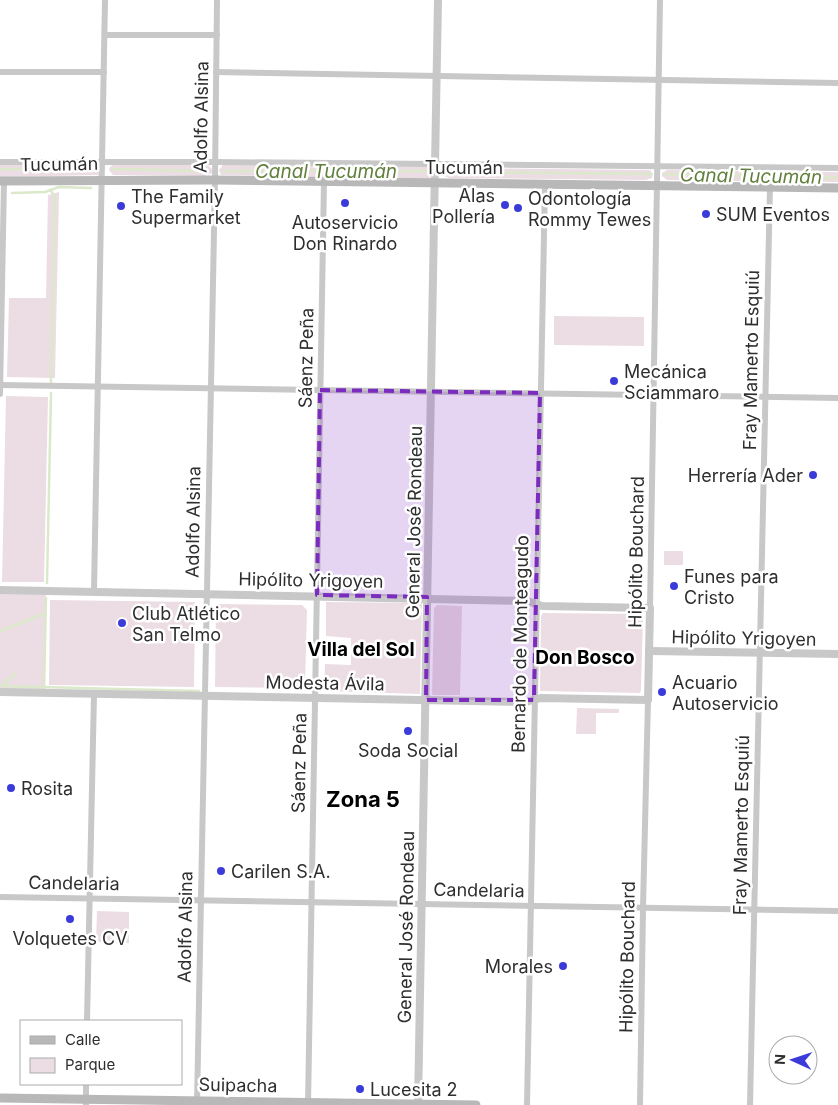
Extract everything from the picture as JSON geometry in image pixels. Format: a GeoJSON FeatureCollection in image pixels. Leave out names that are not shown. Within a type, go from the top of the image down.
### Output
{"type":"FeatureCollection","features":[{"type":"Feature","properties":{"kind":"main road","name":"Tucumán"},"geometry":{"type":"LineString","coordinates":[[2,181],[215,180],[657,184],[838,188]]}},
{"type":"Feature","properties":{"kind":"main road","name":"Suipacha"},"geometry":{"type":"LineString","coordinates":[[0,1098],[86,1102],[476,1105]]}},
{"type":"Feature","properties":{"kind":"street"},"geometry":{"type":"LineString","coordinates":[[94,591],[105,0]]}},
{"type":"Feature","properties":{"kind":"street","name":"Adolfo Alsina"},"geometry":{"type":"LineString","coordinates":[[197,1103],[216,162],[217,0]]}},
{"type":"Feature","properties":{"kind":"street","name":"General José Rondeau"},"geometry":{"type":"LineString","coordinates":[[418,1105],[438,0]]}},
{"type":"Feature","properties":{"kind":"street","name":"Hipólito Bouchard"},"geometry":{"type":"LineString","coordinates":[[640,1105],[660,0]]}},
{"type":"Feature","properties":{"kind":"street"},"geometry":{"type":"LineString","coordinates":[[105,35],[217,35]]}},
{"type":"Feature","properties":{"kind":"street"},"geometry":{"type":"LineString","coordinates":[[0,72],[104,72]]}},
{"type":"Feature","properties":{"kind":"street"},"geometry":{"type":"LineString","coordinates":[[216,72],[838,83]]}},
{"type":"Feature","properties":{"kind":"street","name":"Tucumán"},"geometry":{"type":"LineString","coordinates":[[0,162],[216,162],[838,168]]}},
{"type":"Feature","properties":{"kind":"street"},"geometry":{"type":"LineString","coordinates":[[0,394],[2,181]]}},
{"type":"Feature","properties":{"kind":"street","name":"Sáenz Peña"},"geometry":{"type":"LineString","coordinates":[[308,1104],[324,181]]}},
{"type":"Feature","properties":{"kind":"street","name":"Bernardo de Monteagudo"},"geometry":{"type":"LineString","coordinates":[[527,1105],[545,184]]}},
{"type":"Feature","properties":{"kind":"street","name":"Fray Mamerto Esquiú"},"geometry":{"type":"LineString","coordinates":[[750,1105],[770,186]]}},
{"type":"Feature","properties":{"kind":"street"},"geometry":{"type":"LineString","coordinates":[[0,385],[838,398]]}},
{"type":"Feature","properties":{"kind":"street","name":"Hipólito Yrigoyen"},"geometry":{"type":"LineString","coordinates":[[0,590],[427,598],[527,601],[542,606],[650,608]]}},
{"type":"Feature","properties":{"kind":"street","name":"Hipólito Yrigoyen"},"geometry":{"type":"LineString","coordinates":[[649,651],[838,654]]}},
{"type":"Feature","properties":{"kind":"street","name":"Modesta Ávila"},"geometry":{"type":"LineString","coordinates":[[0,692],[526,702],[541,698],[648,700]]}},
{"type":"Feature","properties":{"kind":"street"},"geometry":{"type":"LineString","coordinates":[[88,1020],[94,694]]}},
{"type":"Feature","properties":{"kind":"street","name":"Candelaria"},"geometry":{"type":"LineString","coordinates":[[0,897],[838,911]]}},
{"type":"Feature","properties":{"kind":"street"},"geometry":{"type":"LineString","coordinates":[[86,1085],[86,1102]]}},
{"type":"Feature","properties":{"kind":"highlighted area"},"geometry":{"type":"Polygon","coordinates":[[[320,390],[540,393],[534,700],[426,700],[427,597],[317,595],[320,390]]]}},
{"type":"Feature","properties":{"kind":"green space"},"geometry":{"type":"Polygon","coordinates":[[[0,163],[95,164],[99,166],[99,175],[0,177],[0,163]]]}},
{"type":"Feature","properties":{"kind":"green space"},"geometry":{"type":"Polygon","coordinates":[[[113,165],[208,165],[212,169],[212,173],[206,176],[113,175],[109,170],[113,165]]]}},
{"type":"Feature","properties":{"kind":"green space"},"geometry":{"type":"Polygon","coordinates":[[[223,165],[428,166],[433,170],[432,176],[428,179],[343,175],[325,177],[221,175],[219,170],[223,165]]]}},
{"type":"Feature","properties":{"kind":"green space"},"geometry":{"type":"Polygon","coordinates":[[[444,169],[650,170],[653,174],[652,178],[646,180],[450,178],[444,176],[444,169]]]}},
{"type":"Feature","properties":{"kind":"green space"},"geometry":{"type":"Polygon","coordinates":[[[667,170],[838,172],[838,182],[667,180],[662,176],[662,173],[667,170]]]}},
{"type":"Feature","properties":{"kind":"green space"},"geometry":{"type":"Polygon","coordinates":[[[59,192],[55,378],[7,377],[9,298],[46,298],[48,195],[59,192]]]}},
{"type":"Feature","properties":{"kind":"green space"},"geometry":{"type":"Polygon","coordinates":[[[554,316],[644,317],[644,346],[554,345],[554,316]]]}},
{"type":"Feature","properties":{"kind":"green space"},"geometry":{"type":"Polygon","coordinates":[[[6,396],[48,397],[44,582],[2,582],[6,396]]]}},
{"type":"Feature","properties":{"kind":"green space"},"geometry":{"type":"Polygon","coordinates":[[[664,551],[683,551],[683,565],[664,565],[664,551]]]}},
{"type":"Feature","properties":{"kind":"green space"},"geometry":{"type":"Polygon","coordinates":[[[0,590],[46,590],[44,693],[0,692],[0,590]]]}},
{"type":"Feature","properties":{"kind":"green space","name":"Club Atlético San Telmo"},"geometry":{"type":"Polygon","coordinates":[[[50,600],[195,602],[194,687],[49,685],[50,600]]]}},
{"type":"Feature","properties":{"kind":"green space"},"geometry":{"type":"Polygon","coordinates":[[[326,602],[422,603],[420,694],[324,691],[325,664],[351,665],[351,638],[326,636],[326,602]]]}},
{"type":"Feature","properties":{"kind":"green space","name":"Club Atlético San Telmo"},"geometry":{"type":"Polygon","coordinates":[[[216,604],[302,605],[307,610],[305,684],[302,688],[215,687],[216,604]]]}},
{"type":"Feature","properties":{"kind":"green space"},"geometry":{"type":"Polygon","coordinates":[[[437,605],[462,606],[460,695],[433,695],[432,693],[434,608],[437,605]]]}},
{"type":"Feature","properties":{"kind":"green space"},"geometry":{"type":"Polygon","coordinates":[[[543,613],[640,614],[643,617],[640,693],[540,691],[541,616],[543,613]]]}},
{"type":"Feature","properties":{"kind":"green space"},"geometry":{"type":"Polygon","coordinates":[[[577,708],[619,709],[619,713],[596,713],[596,734],[576,734],[577,708]]]}},
{"type":"Feature","properties":{"kind":"green space"},"geometry":{"type":"Polygon","coordinates":[[[97,911],[129,912],[129,943],[96,942],[97,911]]]}},
{"type":"Feature","properties":{"kind":"waterway","name":"Canal Tucumán"},"geometry":{"type":"LineString","coordinates":[[0,169],[98,169]]}},
{"type":"Feature","properties":{"kind":"waterway","name":"Canal Tucumán"},"geometry":{"type":"LineString","coordinates":[[113,169],[206,171]]}},
{"type":"Feature","properties":{"kind":"waterway","name":"Canal Tucumán"},"geometry":{"type":"LineString","coordinates":[[223,171],[430,171]]}},
{"type":"Feature","properties":{"kind":"waterway","name":"Canal Tucumán"},"geometry":{"type":"LineString","coordinates":[[445,172],[651,174]]}},
{"type":"Feature","properties":{"kind":"waterway","name":"Canal Tucumán"},"geometry":{"type":"LineString","coordinates":[[665,174],[838,178]]}},
{"type":"Feature","properties":{"kind":"waterway","name":"Canal Tucumán"},"geometry":{"type":"LineString","coordinates":[[12,193],[45,192],[59,187],[91,188]]}},
{"type":"Feature","properties":{"kind":"waterway"},"geometry":{"type":"LineString","coordinates":[[50,190],[55,196],[51,382]]}},
{"type":"Feature","properties":{"kind":"waterway"},"geometry":{"type":"LineString","coordinates":[[47,583],[51,393]]}},
{"type":"Feature","properties":{"kind":"waterway"},"geometry":{"type":"LineString","coordinates":[[44,689],[46,598]]}},
{"type":"Feature","properties":{"kind":"waterway"},"geometry":{"type":"LineString","coordinates":[[1,631],[46,613]]}},
{"type":"Feature","properties":{"kind":"waterway"},"geometry":{"type":"LineString","coordinates":[[1,686],[16,673]]}},
{"type":"Feature","properties":{"kind":"waterway"},"geometry":{"type":"LineString","coordinates":[[1,686],[199,691]]}},
{"type":"Feature","properties":{"kind":"place","name":"Autoservicio Don Rinardo"},"geometry":{"type":"Point","coordinates":[345,203]}},
{"type":"Feature","properties":{"kind":"place","name":"Alas Pollería"},"geometry":{"type":"Point","coordinates":[505,205]}},
{"type":"Feature","properties":{"kind":"place","name":"The Family Supermarket"},"geometry":{"type":"Point","coordinates":[121,206]}},
{"type":"Feature","properties":{"kind":"place","name":"Odontología Rommy Tewes"},"geometry":{"type":"Point","coordinates":[518,208]}},
{"type":"Feature","properties":{"kind":"place","name":"SUM Eventos"},"geometry":{"type":"Point","coordinates":[706,214]}},
{"type":"Feature","properties":{"kind":"place","name":"Mecánica Sciammaro"},"geometry":{"type":"Point","coordinates":[614,381]}},
{"type":"Feature","properties":{"kind":"place","name":"Herrería Ader"},"geometry":{"type":"Point","coordinates":[813,475]}},
{"type":"Feature","properties":{"kind":"place","name":"Funes para Cristo"},"geometry":{"type":"Point","coordinates":[674,586]}},
{"type":"Feature","properties":{"kind":"place","name":"Club Atlético San Telmo"},"geometry":{"type":"Point","coordinates":[122,623]}},
{"type":"Feature","properties":{"kind":"place","name":"Acuario Autoservicio"},"geometry":{"type":"Point","coordinates":[662,692]}},
{"type":"Feature","properties":{"kind":"place","name":"Soda Social"},"geometry":{"type":"Point","coordinates":[408,731]}},
{"type":"Feature","properties":{"kind":"place","name":"Rosita"},"geometry":{"type":"Point","coordinates":[11,788]}},
{"type":"Feature","properties":{"kind":"place","name":"Carilen S.A."},"geometry":{"type":"Point","coordinates":[221,871]}},
{"type":"Feature","properties":{"kind":"place","name":"Volquetes CV"},"geometry":{"type":"Point","coordinates":[70,919]}},
{"type":"Feature","properties":{"kind":"place","name":"Morales"},"geometry":{"type":"Point","coordinates":[563,966]}},
{"type":"Feature","properties":{"kind":"place","name":"Lucesita 2"},"geometry":{"type":"Point","coordinates":[360,1089]}},
{"type":"Feature","properties":{"kind":"district","name":"Villa del Sol"},"geometry":{"type":"Point","coordinates":[361,649]}},
{"type":"Feature","properties":{"kind":"district","name":"Don Bosco"},"geometry":{"type":"Point","coordinates":[585,657]}},
{"type":"Feature","properties":{"kind":"district","name":"Zona 5"},"geometry":{"type":"Point","coordinates":[363,799]}}]}
